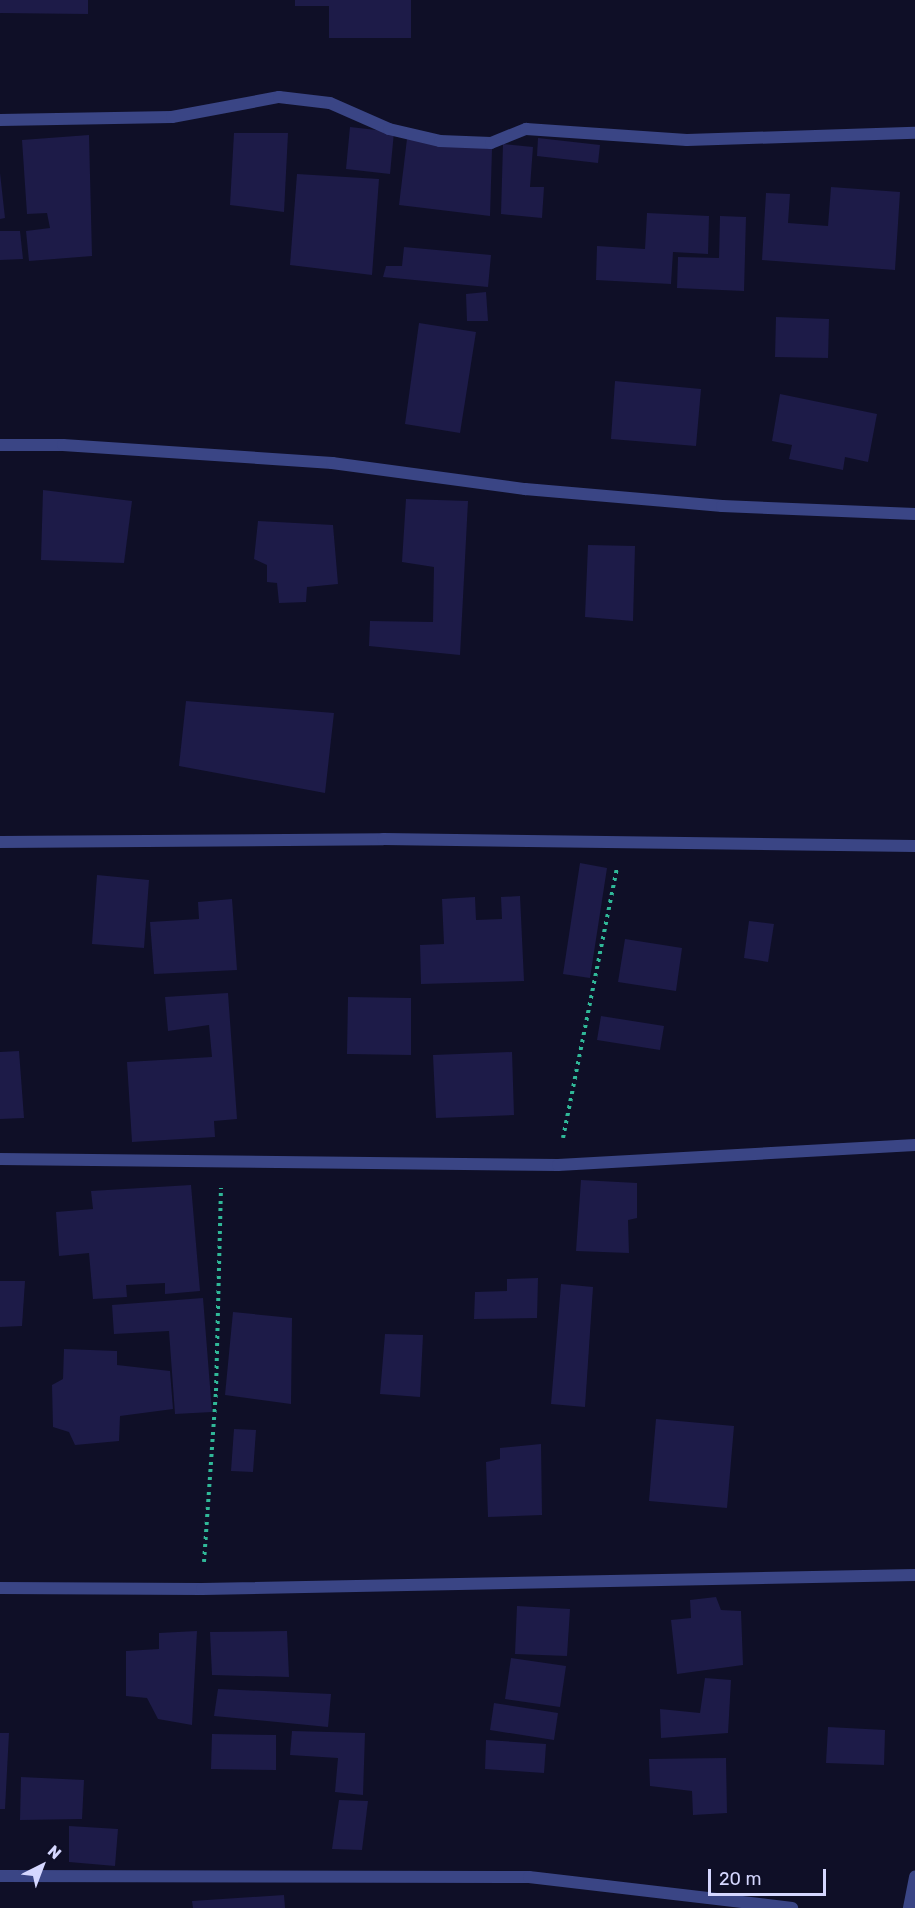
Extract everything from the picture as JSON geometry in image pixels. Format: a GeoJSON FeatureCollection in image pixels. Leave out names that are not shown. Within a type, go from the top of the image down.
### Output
{"type":"FeatureCollection","features":[{"type":"Feature","properties":{"kind":"street"},"geometry":{"type":"LineString","coordinates":[[0,120],[172,117],[279,97],[330,103],[389,129],[440,141],[491,142],[526,129],[687,140],[915,133]]}},
{"type":"Feature","properties":{"kind":"street"},"geometry":{"type":"LineString","coordinates":[[0,445],[63,445],[332,463],[525,489],[722,506],[915,514]]}},
{"type":"Feature","properties":{"kind":"street"},"geometry":{"type":"LineString","coordinates":[[0,842],[383,839],[915,846]]}},
{"type":"Feature","properties":{"kind":"street"},"geometry":{"type":"LineString","coordinates":[[0,1159],[558,1165],[915,1145]]}},
{"type":"Feature","properties":{"kind":"street"},"geometry":{"type":"LineString","coordinates":[[0,1588],[202,1589],[915,1575]]}},
{"type":"Feature","properties":{"kind":"street"},"geometry":{"type":"LineString","coordinates":[[0,1876],[529,1877],[792,1908]]}},
{"type":"Feature","properties":{"kind":"street"},"geometry":{"type":"LineString","coordinates":[[909,1908],[915,1877]]}},
{"type":"Feature","properties":{"kind":"path"},"geometry":{"type":"LineString","coordinates":[[558,1165],[622,843]]}},
{"type":"Feature","properties":{"kind":"path"},"geometry":{"type":"LineString","coordinates":[[202,1589],[216,1391],[222,1161]]}},
{"type":"Feature","properties":{"kind":"building"},"geometry":{"type":"Polygon","coordinates":[[[0,0],[88,0],[88,14],[0,13],[0,0]]]}},
{"type":"Feature","properties":{"kind":"building"},"geometry":{"type":"Polygon","coordinates":[[[295,0],[411,0],[411,38],[329,38],[329,6],[295,6],[295,0]]]}},
{"type":"Feature","properties":{"kind":"building"},"geometry":{"type":"Polygon","coordinates":[[[350,127],[394,132],[390,174],[346,169],[350,127]]]}},
{"type":"Feature","properties":{"kind":"building"},"geometry":{"type":"Polygon","coordinates":[[[234,133],[288,133],[284,212],[230,205],[234,133]]]}},
{"type":"Feature","properties":{"kind":"building"},"geometry":{"type":"Polygon","coordinates":[[[89,135],[92,256],[29,261],[26,231],[50,228],[47,213],[27,214],[22,140],[89,135]]]}},
{"type":"Feature","properties":{"kind":"building"},"geometry":{"type":"Polygon","coordinates":[[[538,138],[600,145],[598,163],[537,156],[538,138]]]}},
{"type":"Feature","properties":{"kind":"building"},"geometry":{"type":"Polygon","coordinates":[[[407,139],[492,149],[490,216],[399,205],[407,139]]]}},
{"type":"Feature","properties":{"kind":"building"},"geometry":{"type":"Polygon","coordinates":[[[503,144],[533,147],[530,187],[544,187],[542,218],[501,214],[503,144]]]}},
{"type":"Feature","properties":{"kind":"building"},"geometry":{"type":"Polygon","coordinates":[[[0,173],[5,218],[0,219],[0,173]]]}},
{"type":"Feature","properties":{"kind":"building"},"geometry":{"type":"Polygon","coordinates":[[[297,174],[379,179],[372,275],[290,265],[297,174]]]}},
{"type":"Feature","properties":{"kind":"building"},"geometry":{"type":"Polygon","coordinates":[[[831,187],[900,192],[895,270],[762,260],[766,193],[790,194],[788,223],[828,226],[831,187]]]}},
{"type":"Feature","properties":{"kind":"building"},"geometry":{"type":"Polygon","coordinates":[[[647,213],[709,216],[708,254],[673,252],[671,284],[596,280],[597,246],[645,249],[647,213]]]}},
{"type":"Feature","properties":{"kind":"building"},"geometry":{"type":"Polygon","coordinates":[[[720,216],[746,217],[744,291],[677,288],[678,257],[719,258],[720,216]]]}},
{"type":"Feature","properties":{"kind":"building"},"geometry":{"type":"Polygon","coordinates":[[[0,231],[20,231],[23,259],[0,260],[0,231]]]}},
{"type":"Feature","properties":{"kind":"building"},"geometry":{"type":"Polygon","coordinates":[[[404,247],[491,255],[488,287],[383,277],[386,266],[402,266],[404,247]]]}},
{"type":"Feature","properties":{"kind":"building"},"geometry":{"type":"Polygon","coordinates":[[[486,292],[488,321],[467,321],[466,294],[486,292]]]}},
{"type":"Feature","properties":{"kind":"building"},"geometry":{"type":"Polygon","coordinates":[[[776,317],[829,319],[828,358],[775,357],[776,317]]]}},
{"type":"Feature","properties":{"kind":"building"},"geometry":{"type":"Polygon","coordinates":[[[419,323],[476,332],[460,433],[405,424],[419,323]]]}},
{"type":"Feature","properties":{"kind":"building"},"geometry":{"type":"Polygon","coordinates":[[[615,381],[701,389],[696,446],[611,439],[615,381]]]}},
{"type":"Feature","properties":{"kind":"building"},"geometry":{"type":"Polygon","coordinates":[[[780,394],[877,414],[868,462],[845,457],[843,470],[789,459],[792,445],[772,441],[780,394]]]}},
{"type":"Feature","properties":{"kind":"building"},"geometry":{"type":"Polygon","coordinates":[[[43,490],[132,501],[124,563],[41,560],[43,490]]]}},
{"type":"Feature","properties":{"kind":"building"},"geometry":{"type":"Polygon","coordinates":[[[406,499],[468,501],[460,655],[369,646],[370,621],[433,622],[434,567],[402,562],[406,499]]]}},
{"type":"Feature","properties":{"kind":"building"},"geometry":{"type":"Polygon","coordinates":[[[258,521],[333,525],[338,584],[307,587],[306,602],[279,603],[277,583],[267,582],[267,565],[254,559],[258,521]]]}},
{"type":"Feature","properties":{"kind":"building"},"geometry":{"type":"Polygon","coordinates":[[[588,545],[635,546],[633,621],[585,617],[588,545]]]}},
{"type":"Feature","properties":{"kind":"building"},"geometry":{"type":"Polygon","coordinates":[[[186,701],[334,713],[325,793],[179,766],[186,701]]]}},
{"type":"Feature","properties":{"kind":"building"},"geometry":{"type":"Polygon","coordinates":[[[580,863],[607,868],[590,978],[563,974],[580,863]]]}},
{"type":"Feature","properties":{"kind":"building"},"geometry":{"type":"Polygon","coordinates":[[[97,875],[149,880],[144,948],[92,944],[97,875]]]}},
{"type":"Feature","properties":{"kind":"building"},"geometry":{"type":"Polygon","coordinates":[[[520,896],[524,981],[421,984],[420,945],[444,944],[442,899],[475,897],[476,920],[502,919],[501,897],[520,896]]]}},
{"type":"Feature","properties":{"kind":"building"},"geometry":{"type":"Polygon","coordinates":[[[232,899],[237,970],[154,974],[150,922],[199,919],[198,902],[232,899]]]}},
{"type":"Feature","properties":{"kind":"building"},"geometry":{"type":"Polygon","coordinates":[[[749,921],[774,924],[768,962],[744,958],[749,921]]]}},
{"type":"Feature","properties":{"kind":"building"},"geometry":{"type":"Polygon","coordinates":[[[625,939],[682,948],[676,991],[618,982],[625,939]]]}},
{"type":"Feature","properties":{"kind":"building"},"geometry":{"type":"Polygon","coordinates":[[[228,993],[237,1119],[214,1121],[215,1137],[132,1142],[127,1062],[212,1057],[209,1025],[168,1031],[165,997],[228,993]]]}},
{"type":"Feature","properties":{"kind":"building"},"geometry":{"type":"Polygon","coordinates":[[[348,997],[411,998],[411,1055],[347,1054],[348,997]]]}},
{"type":"Feature","properties":{"kind":"building"},"geometry":{"type":"Polygon","coordinates":[[[601,1016],[664,1026],[660,1050],[597,1040],[601,1016]]]}},
{"type":"Feature","properties":{"kind":"building"},"geometry":{"type":"Polygon","coordinates":[[[19,1051],[24,1118],[0,1119],[0,1052],[19,1051]]]}},
{"type":"Feature","properties":{"kind":"building"},"geometry":{"type":"Polygon","coordinates":[[[512,1052],[514,1115],[436,1118],[433,1055],[512,1052]]]}},
{"type":"Feature","properties":{"kind":"building"},"geometry":{"type":"Polygon","coordinates":[[[581,1180],[637,1183],[637,1218],[628,1220],[629,1253],[576,1251],[581,1180]]]}},
{"type":"Feature","properties":{"kind":"building"},"geometry":{"type":"Polygon","coordinates":[[[191,1185],[200,1291],[165,1294],[165,1283],[126,1285],[127,1297],[93,1299],[89,1253],[59,1256],[56,1212],[93,1209],[91,1191],[191,1185]]]}},
{"type":"Feature","properties":{"kind":"building"},"geometry":{"type":"Polygon","coordinates":[[[538,1278],[537,1318],[474,1319],[475,1292],[507,1291],[507,1279],[538,1278]]]}},
{"type":"Feature","properties":{"kind":"building"},"geometry":{"type":"Polygon","coordinates":[[[0,1281],[25,1281],[22,1326],[0,1327],[0,1281]]]}},
{"type":"Feature","properties":{"kind":"building"},"geometry":{"type":"Polygon","coordinates":[[[561,1284],[593,1287],[585,1407],[551,1404],[561,1284]]]}},
{"type":"Feature","properties":{"kind":"building"},"geometry":{"type":"Polygon","coordinates":[[[203,1298],[212,1412],[175,1414],[169,1331],[114,1334],[112,1305],[203,1298]]]}},
{"type":"Feature","properties":{"kind":"building"},"geometry":{"type":"Polygon","coordinates":[[[233,1312],[292,1318],[291,1404],[225,1395],[233,1312]]]}},
{"type":"Feature","properties":{"kind":"building"},"geometry":{"type":"Polygon","coordinates":[[[385,1334],[423,1335],[420,1397],[380,1394],[385,1334]]]}},
{"type":"Feature","properties":{"kind":"building"},"geometry":{"type":"Polygon","coordinates":[[[64,1349],[117,1351],[117,1365],[170,1371],[173,1409],[120,1416],[119,1441],[75,1445],[69,1432],[53,1427],[52,1385],[63,1379],[64,1349]]]}},
{"type":"Feature","properties":{"kind":"building"},"geometry":{"type":"Polygon","coordinates":[[[656,1419],[734,1426],[727,1508],[649,1501],[656,1419]]]}},
{"type":"Feature","properties":{"kind":"building"},"geometry":{"type":"Polygon","coordinates":[[[234,1429],[256,1430],[253,1472],[231,1471],[234,1429]]]}},
{"type":"Feature","properties":{"kind":"building"},"geometry":{"type":"Polygon","coordinates":[[[541,1444],[542,1515],[488,1517],[486,1462],[500,1459],[500,1448],[541,1444]]]}},
{"type":"Feature","properties":{"kind":"building"},"geometry":{"type":"Polygon","coordinates":[[[716,1597],[721,1610],[741,1611],[743,1665],[677,1674],[671,1620],[691,1618],[690,1600],[716,1597]]]}},
{"type":"Feature","properties":{"kind":"building"},"geometry":{"type":"Polygon","coordinates":[[[517,1606],[570,1609],[567,1656],[515,1654],[517,1606]]]}},
{"type":"Feature","properties":{"kind":"building"},"geometry":{"type":"Polygon","coordinates":[[[197,1631],[192,1725],[158,1719],[147,1698],[126,1696],[126,1651],[159,1649],[159,1633],[197,1631]]]}},
{"type":"Feature","properties":{"kind":"building"},"geometry":{"type":"Polygon","coordinates":[[[287,1631],[289,1677],[212,1675],[210,1632],[287,1631]]]}},
{"type":"Feature","properties":{"kind":"building"},"geometry":{"type":"Polygon","coordinates":[[[511,1658],[566,1666],[560,1707],[505,1699],[511,1658]]]}},
{"type":"Feature","properties":{"kind":"building"},"geometry":{"type":"Polygon","coordinates":[[[705,1678],[731,1680],[728,1733],[661,1738],[660,1709],[700,1713],[705,1678]]]}},
{"type":"Feature","properties":{"kind":"building"},"geometry":{"type":"Polygon","coordinates":[[[218,1689],[331,1694],[328,1727],[214,1716],[218,1689]]]}},
{"type":"Feature","properties":{"kind":"building"},"geometry":{"type":"Polygon","coordinates":[[[494,1703],[558,1713],[554,1740],[490,1730],[494,1703]]]}},
{"type":"Feature","properties":{"kind":"building"},"geometry":{"type":"Polygon","coordinates":[[[828,1727],[885,1730],[884,1765],[826,1763],[828,1727]]]}},
{"type":"Feature","properties":{"kind":"building"},"geometry":{"type":"Polygon","coordinates":[[[292,1731],[365,1733],[363,1795],[335,1792],[338,1758],[290,1755],[292,1731]]]}},
{"type":"Feature","properties":{"kind":"building"},"geometry":{"type":"Polygon","coordinates":[[[0,1733],[9,1733],[5,1809],[0,1809],[0,1733]]]}},
{"type":"Feature","properties":{"kind":"building"},"geometry":{"type":"Polygon","coordinates":[[[212,1734],[276,1735],[276,1770],[211,1769],[212,1734]]]}},
{"type":"Feature","properties":{"kind":"building"},"geometry":{"type":"Polygon","coordinates":[[[486,1740],[546,1744],[544,1773],[485,1769],[486,1740]]]}},
{"type":"Feature","properties":{"kind":"building"},"geometry":{"type":"Polygon","coordinates":[[[726,1758],[727,1813],[693,1815],[692,1791],[650,1786],[649,1759],[726,1758]]]}},
{"type":"Feature","properties":{"kind":"building"},"geometry":{"type":"Polygon","coordinates":[[[21,1777],[84,1780],[82,1819],[20,1820],[21,1777]]]}},
{"type":"Feature","properties":{"kind":"building"},"geometry":{"type":"Polygon","coordinates":[[[339,1800],[368,1801],[362,1850],[332,1849],[339,1800]]]}},
{"type":"Feature","properties":{"kind":"building"},"geometry":{"type":"Polygon","coordinates":[[[69,1826],[118,1829],[115,1866],[69,1862],[69,1826]]]}},
{"type":"Feature","properties":{"kind":"building"},"geometry":{"type":"Polygon","coordinates":[[[284,1895],[285,1908],[193,1908],[192,1901],[284,1895]]]}}]}
